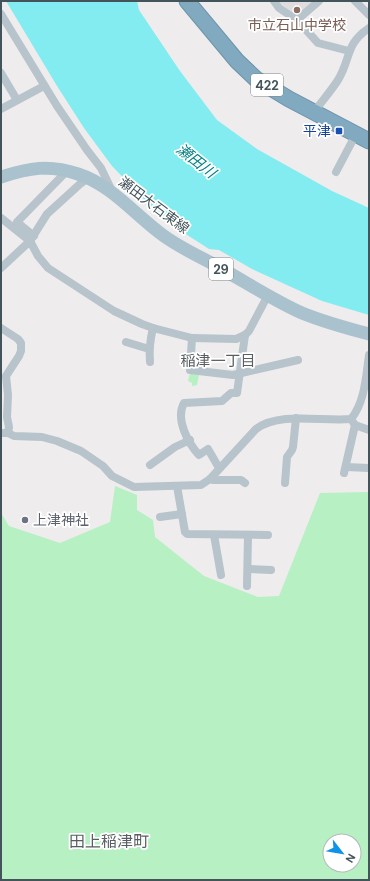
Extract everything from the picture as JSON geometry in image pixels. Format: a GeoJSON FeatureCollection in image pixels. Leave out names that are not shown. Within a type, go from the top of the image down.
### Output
{"type":"FeatureCollection","features":[{"type":"Feature","properties":{"kind":"highway","name":"422"},"geometry":{"type":"LineString","coordinates":[[187,1],[246,70],[265,85],[363,138]]}},
{"type":"Feature","properties":{"kind":"main road","name":"瀬田大石東線"},"geometry":{"type":"LineString","coordinates":[[1,177],[20,171],[46,168],[67,171],[88,178],[112,193],[165,236],[289,307],[311,317],[369,334]]}},
{"type":"Feature","properties":{"kind":"street"},"geometry":{"type":"LineString","coordinates":[[274,1],[279,8],[297,20],[318,43],[349,51]]}},
{"type":"Feature","properties":{"kind":"street"},"geometry":{"type":"LineString","coordinates":[[297,20],[319,1]]}},
{"type":"Feature","properties":{"kind":"street"},"geometry":{"type":"LineString","coordinates":[[355,1],[369,15]]}},
{"type":"Feature","properties":{"kind":"street"},"geometry":{"type":"LineString","coordinates":[[2,19],[44,86],[87,150],[101,168],[112,193]]}},
{"type":"Feature","properties":{"kind":"street"},"geometry":{"type":"LineString","coordinates":[[314,112],[338,79],[344,68],[349,51],[361,33],[369,28]]}},
{"type":"Feature","properties":{"kind":"street"},"geometry":{"type":"LineString","coordinates":[[1,73],[17,100]]}},
{"type":"Feature","properties":{"kind":"street"},"geometry":{"type":"LineString","coordinates":[[1,109],[44,86]]}},
{"type":"Feature","properties":{"kind":"street"},"geometry":{"type":"LineString","coordinates":[[336,172],[363,138]]}},
{"type":"Feature","properties":{"kind":"street"},"geometry":{"type":"LineString","coordinates":[[1,268],[32,239],[47,214],[88,178],[98,175],[101,168]]}},
{"type":"Feature","properties":{"kind":"street"},"geometry":{"type":"LineString","coordinates":[[63,175],[17,222],[32,239],[38,256],[48,268],[114,311],[153,328],[192,338],[236,339],[245,335],[253,326],[268,295]]}},
{"type":"Feature","properties":{"kind":"street"},"geometry":{"type":"LineString","coordinates":[[1,218],[32,239]]}},
{"type":"Feature","properties":{"kind":"street"},"geometry":{"type":"LineString","coordinates":[[1,328],[21,342],[21,351],[19,356],[4,378],[8,395],[6,417],[9,428],[5,433],[14,436],[50,438],[81,451],[103,466],[112,476],[134,487],[201,485],[210,479],[256,429],[269,421],[296,418],[337,420],[353,422],[369,430]]}},
{"type":"Feature","properties":{"kind":"street"},"geometry":{"type":"LineString","coordinates":[[150,362],[148,349],[153,328]]}},
{"type":"Feature","properties":{"kind":"street"},"geometry":{"type":"LineString","coordinates":[[219,468],[208,449],[199,454],[195,450],[182,426],[180,410],[184,403],[222,401],[231,393],[237,393],[245,335]]}},
{"type":"Feature","properties":{"kind":"street"},"geometry":{"type":"LineString","coordinates":[[192,338],[190,370],[233,375],[298,360]]}},
{"type":"Feature","properties":{"kind":"street"},"geometry":{"type":"LineString","coordinates":[[126,342],[148,349]]}},
{"type":"Feature","properties":{"kind":"street"},"geometry":{"type":"LineString","coordinates":[[369,355],[361,400],[353,422],[345,470],[369,468]]}},
{"type":"Feature","properties":{"kind":"street"},"geometry":{"type":"LineString","coordinates":[[285,483],[287,457],[293,447],[296,418]]}},
{"type":"Feature","properties":{"kind":"street"},"geometry":{"type":"LineString","coordinates":[[150,465],[161,452],[190,440]]}},
{"type":"Feature","properties":{"kind":"street"},"geometry":{"type":"LineString","coordinates":[[210,479],[241,480],[245,483]]}},
{"type":"Feature","properties":{"kind":"street"},"geometry":{"type":"LineString","coordinates":[[177,486],[185,532],[187,534],[268,535]]}},
{"type":"Feature","properties":{"kind":"street"},"geometry":{"type":"LineString","coordinates":[[160,517],[182,514]]}},
{"type":"Feature","properties":{"kind":"street"},"geometry":{"type":"LineString","coordinates":[[214,535],[221,575]]}},
{"type":"Feature","properties":{"kind":"street"},"geometry":{"type":"LineString","coordinates":[[247,586],[248,535]]}},
{"type":"Feature","properties":{"kind":"street"},"geometry":{"type":"LineString","coordinates":[[248,569],[271,570]]}},
{"type":"Feature","properties":{"kind":"shaded area","name":"市立石山中学校"},"geometry":{"type":"Polygon","coordinates":[[[278,1],[315,1],[297,17],[278,1]]]}},
{"type":"Feature","properties":{"kind":"green space"},"geometry":{"type":"Polygon","coordinates":[[[190,373],[199,375],[197,385],[192,386],[192,383],[188,381],[190,373]]]}},
{"type":"Feature","properties":{"kind":"green space"},"geometry":{"type":"Polygon","coordinates":[[[115,486],[137,495],[137,510],[153,520],[155,537],[204,576],[258,597],[279,596],[320,493],[369,492],[369,880],[1,880],[1,513],[9,526],[60,543],[110,522],[115,486]]]}},
{"type":"Feature","properties":{"kind":"water","name":"瀬田川"},"geometry":{"type":"Polygon","coordinates":[[[6,1],[137,1],[139,10],[180,71],[217,120],[257,149],[332,191],[369,208],[369,315],[322,301],[252,269],[219,250],[209,249],[167,222],[146,205],[143,198],[112,166],[84,128],[6,1]]]}},
{"type":"Feature","properties":{"kind":"place","name":"市立石山中学校"},"geometry":{"type":"Point","coordinates":[297,10]}},
{"type":"Feature","properties":{"kind":"place","name":"平津"},"geometry":{"type":"Point","coordinates":[339,131]}},
{"type":"Feature","properties":{"kind":"place","name":"上津神社"},"geometry":{"type":"Point","coordinates":[25,520]}},
{"type":"Feature","properties":{"kind":"district","name":"稲津一丁目"},"geometry":{"type":"Point","coordinates":[218,361]}},
{"type":"Feature","properties":{"kind":"district","name":"田上稲津町"},"geometry":{"type":"Point","coordinates":[109,841]}}]}
